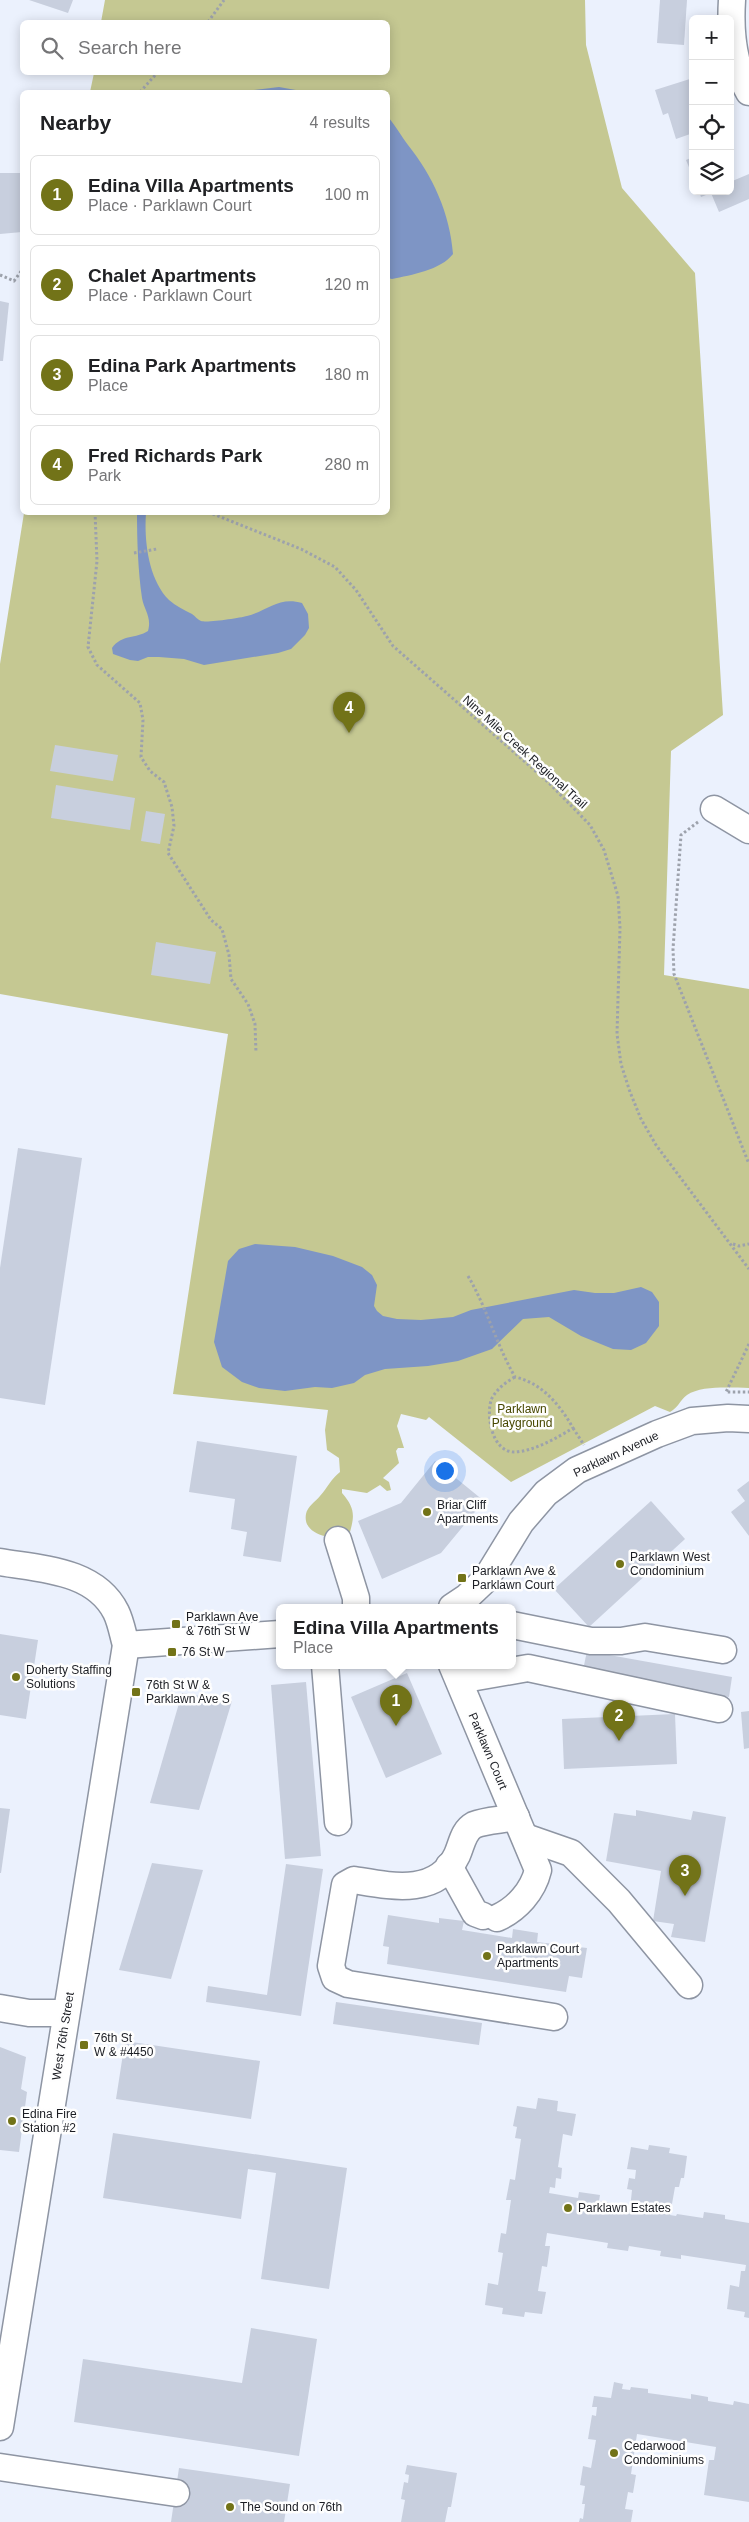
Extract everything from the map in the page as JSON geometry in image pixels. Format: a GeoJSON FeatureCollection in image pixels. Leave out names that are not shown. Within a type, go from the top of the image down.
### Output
{"type":"FeatureCollection","features":[{"type":"Feature","properties":{"kind":"street"},"geometry":{"type":"LineString","coordinates":[[732,0],[730,21],[734,55],[749,92]]}},
{"type":"Feature","properties":{"kind":"street"},"geometry":{"type":"LineString","coordinates":[[714,809],[749,830]]}},
{"type":"Feature","properties":{"kind":"street","name":"Parklawn Avenue"},"geometry":{"type":"LineString","coordinates":[[465,1604],[486,1579],[527,1515],[546,1493],[577,1470],[656,1434],[692,1422],[728,1418],[749,1419]]}},
{"type":"Feature","properties":{"kind":"street"},"geometry":{"type":"LineString","coordinates":[[338,1540],[356,1598],[356,1604]]}},
{"type":"Feature","properties":{"kind":"street"},"geometry":{"type":"LineString","coordinates":[[0,1562],[65,1573],[94,1585],[116,1611],[126,1645],[276,1634]]}},
{"type":"Feature","properties":{"kind":"street"},"geometry":{"type":"LineString","coordinates":[[516,1626],[591,1641],[621,1641],[645,1637],[724,1650]]}},
{"type":"Feature","properties":{"kind":"street","name":"West 76th Street"},"geometry":{"type":"LineString","coordinates":[[0,2427],[9,2312],[66,2013],[126,1645]]}},
{"type":"Feature","properties":{"kind":"street"},"geometry":{"type":"LineString","coordinates":[[516,1669],[528,1668],[719,1709]]}},
{"type":"Feature","properties":{"kind":"street"},"geometry":{"type":"LineString","coordinates":[[325,1669],[338,1822]]}},
{"type":"Feature","properties":{"kind":"street"},"geometry":{"type":"LineString","coordinates":[[456,1672],[510,1669]]}},
{"type":"Feature","properties":{"kind":"street","name":"Parklawn Court"},"geometry":{"type":"LineString","coordinates":[[456,1672],[520,1827]]}},
{"type":"Feature","properties":{"kind":"street"},"geometry":{"type":"LineString","coordinates":[[554,2017],[348,1984],[335,1978],[331,1966],[345,1885],[354,1880],[394,1886],[417,1887],[442,1874],[457,1856],[464,1836],[474,1826],[520,1827],[571,1853],[620,1901],[690,1985]]}},
{"type":"Feature","properties":{"kind":"street"},"geometry":{"type":"LineString","coordinates":[[448,1866],[475,1913],[490,1917],[508,1913],[535,1885],[538,1870],[520,1827]]}},
{"type":"Feature","properties":{"kind":"street"},"geometry":{"type":"LineString","coordinates":[[0,2008],[29,2013],[66,2013]]}},
{"type":"Feature","properties":{"kind":"street"},"geometry":{"type":"LineString","coordinates":[[0,2467],[176,2493]]}},
{"type":"Feature","properties":{"kind":"path"},"geometry":{"type":"LineString","coordinates":[[209,20],[224,0]]}},
{"type":"Feature","properties":{"kind":"path"},"geometry":{"type":"LineString","coordinates":[[142,90],[155,75]]}},
{"type":"Feature","properties":{"kind":"path"},"geometry":{"type":"LineString","coordinates":[[0,275],[14,281],[20,273]]}},
{"type":"Feature","properties":{"kind":"path"},"geometry":{"type":"LineString","coordinates":[[95,515],[97,561],[88,647],[96,665],[140,703],[144,720],[141,757],[150,771],[164,782],[172,807],[174,826],[168,853],[211,920],[222,929],[229,955],[231,979],[248,1004],[255,1024],[256,1052]]}},
{"type":"Feature","properties":{"kind":"path","name":"Nine Mile Creek Regional Trail"},"geometry":{"type":"LineString","coordinates":[[216,515],[301,549],[335,567],[353,586],[393,646],[548,782],[590,825],[604,850],[618,896],[620,928],[617,1034],[621,1064],[628,1087],[650,1136],[749,1269]]}},
{"type":"Feature","properties":{"kind":"path"},"geometry":{"type":"LineString","coordinates":[[134,552],[157,549]]}},
{"type":"Feature","properties":{"kind":"path"},"geometry":{"type":"LineString","coordinates":[[714,809],[681,835],[673,949],[674,974],[749,1164]]}},
{"type":"Feature","properties":{"kind":"path"},"geometry":{"type":"LineString","coordinates":[[731,1243],[739,1246],[749,1244]]}},
{"type":"Feature","properties":{"kind":"path"},"geometry":{"type":"LineString","coordinates":[[468,1276],[481,1299],[502,1354],[515,1377],[530,1382],[553,1399],[563,1410],[586,1448]]}},
{"type":"Feature","properties":{"kind":"path"},"geometry":{"type":"LineString","coordinates":[[749,1344],[726,1392],[749,1392]]}},
{"type":"Feature","properties":{"kind":"path"},"geometry":{"type":"LineString","coordinates":[[515,1377],[505,1382],[492,1398],[490,1422],[500,1445],[507,1450],[515,1452],[547,1442],[573,1428]]}},
{"type":"Feature","properties":{"kind":"green space","name":"Parklawn Playground"},"geometry":{"type":"Polygon","coordinates":[[[105,0],[585,0],[586,45],[622,188],[695,273],[723,715],[671,751],[664,975],[749,989],[749,1388],[717,1388],[693,1392],[687,1395],[670,1412],[655,1406],[511,1482],[429,1417],[426,1420],[401,1414],[397,1426],[404,1448],[398,1448],[396,1451],[399,1463],[383,1478],[389,1482],[391,1490],[387,1491],[380,1485],[367,1493],[342,1489],[342,1493],[350,1504],[353,1515],[348,1539],[320,1535],[309,1527],[306,1521],[308,1509],[340,1472],[339,1458],[327,1450],[325,1430],[328,1410],[173,1394],[228,1034],[0,994],[0,664],[24,515],[390,515],[390,90],[90,90],[94,75],[390,75],[390,20],[101,20],[105,0]]]}},
{"type":"Feature","properties":{"kind":"water"},"geometry":{"type":"Polygon","coordinates":[[[279,87],[296,90],[254,90],[279,87]]]}},
{"type":"Feature","properties":{"kind":"water"},"geometry":{"type":"Polygon","coordinates":[[[390,119],[425,169],[439,196],[448,224],[453,254],[448,260],[433,268],[390,278],[390,119]]]}},
{"type":"Feature","properties":{"kind":"water"},"geometry":{"type":"Polygon","coordinates":[[[137,515],[146,515],[147,547],[156,581],[169,600],[180,608],[200,620],[224,620],[247,616],[273,605],[294,601],[302,603],[308,614],[309,628],[305,635],[291,649],[278,653],[204,665],[184,659],[159,657],[148,657],[138,661],[113,654],[112,648],[120,641],[148,631],[148,618],[143,602],[138,556],[137,515]]]}},
{"type":"Feature","properties":{"kind":"water"},"geometry":{"type":"Polygon","coordinates":[[[255,1244],[295,1247],[333,1256],[362,1267],[372,1275],[377,1285],[374,1306],[377,1311],[383,1316],[397,1319],[421,1320],[453,1317],[471,1310],[574,1290],[614,1293],[641,1287],[652,1292],[659,1302],[659,1326],[646,1343],[631,1350],[613,1349],[581,1336],[549,1317],[523,1319],[492,1349],[458,1361],[428,1366],[385,1369],[365,1375],[354,1383],[332,1388],[315,1387],[285,1391],[259,1388],[242,1382],[222,1367],[214,1342],[228,1261],[239,1249],[255,1244]]]}},
{"type":"Feature","properties":{"kind":"building"},"geometry":{"type":"Polygon","coordinates":[[[29,0],[73,0],[68,13],[29,0]]]}},
{"type":"Feature","properties":{"kind":"building"},"geometry":{"type":"Polygon","coordinates":[[[660,0],[687,0],[684,45],[657,43],[660,0]]]}},
{"type":"Feature","properties":{"kind":"building"},"geometry":{"type":"Polygon","coordinates":[[[689,79],[689,134],[676,139],[668,113],[663,115],[655,90],[689,79]]]}},
{"type":"Feature","properties":{"kind":"building"},"geometry":{"type":"Polygon","coordinates":[[[0,173],[20,173],[20,232],[0,234],[0,173]]]}},
{"type":"Feature","properties":{"kind":"building"},"geometry":{"type":"Polygon","coordinates":[[[749,174],[749,199],[719,212],[712,195],[734,195],[734,180],[749,174]]]}},
{"type":"Feature","properties":{"kind":"building"},"geometry":{"type":"Polygon","coordinates":[[[0,301],[9,303],[3,361],[0,361],[0,301]]]}},
{"type":"Feature","properties":{"kind":"building"},"geometry":{"type":"Polygon","coordinates":[[[55,745],[118,755],[113,781],[50,771],[55,745]]]}},
{"type":"Feature","properties":{"kind":"building"},"geometry":{"type":"Polygon","coordinates":[[[56,785],[135,798],[130,830],[51,818],[56,785]]]}},
{"type":"Feature","properties":{"kind":"building"},"geometry":{"type":"Polygon","coordinates":[[[146,811],[165,814],[160,844],[141,841],[146,811]]]}},
{"type":"Feature","properties":{"kind":"building"},"geometry":{"type":"Polygon","coordinates":[[[156,942],[216,952],[210,984],[151,975],[156,942]]]}},
{"type":"Feature","properties":{"kind":"building"},"geometry":{"type":"Polygon","coordinates":[[[18,1148],[82,1158],[45,1405],[0,1398],[0,1268],[18,1148]]]}},
{"type":"Feature","properties":{"kind":"building"},"geometry":{"type":"Polygon","coordinates":[[[197,1441],[297,1456],[281,1562],[243,1556],[247,1532],[231,1529],[235,1499],[189,1492],[197,1441]]]}},
{"type":"Feature","properties":{"kind":"building","name":"Briar Cliff Apartments"},"geometry":{"type":"Polygon","coordinates":[[[435,1461],[484,1501],[441,1553],[382,1579],[358,1521],[401,1503],[435,1461]]]}},
{"type":"Feature","properties":{"kind":"building"},"geometry":{"type":"Polygon","coordinates":[[[749,1481],[749,1536],[731,1512],[745,1501],[737,1490],[749,1481]]]}},
{"type":"Feature","properties":{"kind":"building","name":"Parklawn West Condominium"},"geometry":{"type":"Polygon","coordinates":[[[651,1501],[685,1539],[589,1627],[554,1589],[651,1501]]]}},
{"type":"Feature","properties":{"kind":"building","name":"Doherty Staffing Solutions"},"geometry":{"type":"Polygon","coordinates":[[[0,1634],[38,1640],[26,1719],[0,1715],[0,1634]]]}},
{"type":"Feature","properties":{"kind":"building"},"geometry":{"type":"Polygon","coordinates":[[[587,1651],[732,1677],[729,1697],[583,1670],[587,1651]]]}},
{"type":"Feature","properties":{"kind":"building"},"geometry":{"type":"Polygon","coordinates":[[[407,1673],[442,1754],[386,1778],[351,1697],[407,1673]]]}},
{"type":"Feature","properties":{"kind":"building"},"geometry":{"type":"Polygon","coordinates":[[[306,1682],[321,1856],[285,1859],[271,1685],[306,1682]]]}},
{"type":"Feature","properties":{"kind":"building"},"geometry":{"type":"Polygon","coordinates":[[[182,1693],[232,1701],[199,1810],[150,1803],[182,1693]]]}},
{"type":"Feature","properties":{"kind":"building"},"geometry":{"type":"Polygon","coordinates":[[[749,1711],[749,1748],[744,1749],[741,1712],[749,1711]]]}},
{"type":"Feature","properties":{"kind":"building"},"geometry":{"type":"Polygon","coordinates":[[[675,1714],[677,1764],[564,1769],[562,1719],[675,1714]]]}},
{"type":"Feature","properties":{"kind":"building"},"geometry":{"type":"Polygon","coordinates":[[[0,1808],[10,1809],[1,1873],[0,1873],[0,1808]]]}},
{"type":"Feature","properties":{"kind":"building"},"geometry":{"type":"Polygon","coordinates":[[[636,1810],[691,1820],[693,1811],[726,1817],[705,1942],[671,1937],[674,1924],[653,1921],[661,1871],[606,1861],[614,1813],[636,1816],[636,1810]]]}},
{"type":"Feature","properties":{"kind":"building"},"geometry":{"type":"Polygon","coordinates":[[[152,1863],[203,1870],[171,1979],[119,1970],[152,1863]]]}},
{"type":"Feature","properties":{"kind":"building"},"geometry":{"type":"Polygon","coordinates":[[[286,1864],[323,1869],[301,2016],[206,2002],[208,1986],[267,1995],[286,1864]]]}},
{"type":"Feature","properties":{"kind":"building","name":"Parklawn Court Apartments"},"geometry":{"type":"Polygon","coordinates":[[[388,1915],[439,1923],[439,1918],[464,1921],[462,1930],[512,1938],[513,1929],[538,1933],[537,1942],[587,1948],[582,1978],[569,1976],[566,1992],[387,1964],[389,1947],[383,1946],[388,1915]]]}},
{"type":"Feature","properties":{"kind":"building"},"geometry":{"type":"Polygon","coordinates":[[[336,2002],[482,2023],[479,2045],[333,2024],[336,2002]]]}},
{"type":"Feature","properties":{"kind":"building"},"geometry":{"type":"Polygon","coordinates":[[[125,2041],[260,2061],[251,2119],[116,2099],[125,2041]]]}},
{"type":"Feature","properties":{"kind":"building","name":"Edina Fire Station #2"},"geometry":{"type":"Polygon","coordinates":[[[0,2047],[26,2057],[21,2089],[27,2092],[19,2152],[0,2150],[0,2047]]]}},
{"type":"Feature","properties":{"kind":"building","name":"Parklawn Estates"},"geometry":{"type":"Polygon","coordinates":[[[538,2098],[558,2101],[557,2111],[576,2114],[572,2136],[563,2134],[558,2167],[562,2168],[561,2179],[556,2178],[555,2188],[550,2187],[549,2193],[578,2198],[579,2192],[600,2195],[599,2201],[624,2205],[624,2208],[630,2209],[632,2190],[627,2189],[629,2178],[635,2179],[636,2170],[627,2169],[631,2147],[648,2150],[649,2145],[670,2148],[669,2153],[687,2156],[684,2178],[681,2178],[679,2187],[675,2187],[670,2215],[676,2216],[677,2214],[703,2218],[704,2212],[725,2215],[725,2219],[749,2223],[749,2318],[744,2317],[745,2312],[727,2309],[730,2285],[739,2287],[741,2271],[745,2271],[746,2265],[681,2255],[681,2259],[660,2256],[661,2251],[629,2246],[628,2251],[607,2248],[608,2243],[547,2233],[545,2246],[550,2246],[547,2267],[542,2266],[538,2291],[546,2292],[542,2314],[525,2312],[524,2317],[502,2314],[503,2308],[485,2305],[488,2283],[498,2285],[503,2253],[498,2252],[501,2233],[506,2234],[511,2200],[506,2200],[510,2179],[515,2180],[521,2139],[515,2138],[517,2127],[513,2126],[517,2106],[536,2109],[538,2098]]]}},
{"type":"Feature","properties":{"kind":"building"},"geometry":{"type":"Polygon","coordinates":[[[113,2133],[347,2168],[329,2289],[261,2279],[276,2173],[248,2169],[241,2219],[103,2198],[113,2133]]]}},
{"type":"Feature","properties":{"kind":"building"},"geometry":{"type":"Polygon","coordinates":[[[251,2328],[317,2339],[299,2456],[74,2422],[83,2359],[242,2383],[251,2328]]]}},
{"type":"Feature","properties":{"kind":"building","name":"Cedarwood Condominiums"},"geometry":{"type":"Polygon","coordinates":[[[614,2382],[623,2384],[622,2389],[630,2390],[631,2387],[648,2389],[648,2393],[691,2399],[691,2394],[708,2397],[708,2401],[733,2405],[734,2401],[749,2404],[749,2502],[704,2495],[709,2460],[714,2460],[716,2447],[637,2434],[631,2474],[636,2475],[633,2493],[628,2492],[625,2509],[633,2510],[631,2522],[579,2522],[580,2518],[583,2519],[585,2504],[582,2504],[585,2486],[580,2485],[583,2466],[591,2468],[596,2440],[588,2439],[592,2415],[596,2416],[597,2407],[592,2407],[594,2396],[611,2398],[614,2382]]]}},
{"type":"Feature","properties":{"kind":"building"},"geometry":{"type":"Polygon","coordinates":[[[407,2465],[457,2473],[451,2507],[448,2507],[445,2522],[401,2522],[405,2500],[401,2499],[404,2482],[408,2483],[409,2475],[405,2474],[407,2465]]]}},
{"type":"Feature","properties":{"kind":"building","name":"The Sound on 76th"},"geometry":{"type":"Polygon","coordinates":[[[179,2468],[290,2484],[284,2522],[171,2522],[179,2468]]]}},
{"type":"Feature","properties":{"kind":"place","name":"Fred Richards Park"},"geometry":{"type":"Point","coordinates":[349,733]}},
{"type":"Feature","properties":{"kind":"place","name":"Briar Cliff Apartments"},"geometry":{"type":"Point","coordinates":[427,1512]}},
{"type":"Feature","properties":{"kind":"place","name":"Parklawn West Condominium"},"geometry":{"type":"Point","coordinates":[620,1564]}},
{"type":"Feature","properties":{"kind":"place","name":"Parklawn Ave & Parklawn Court"},"geometry":{"type":"Point","coordinates":[462,1578]}},
{"type":"Feature","properties":{"kind":"place","name":"Parklawn Ave & 76th St W"},"geometry":{"type":"Point","coordinates":[176,1624]}},
{"type":"Feature","properties":{"kind":"place","name":"76 St W"},"geometry":{"type":"Point","coordinates":[172,1652]}},
{"type":"Feature","properties":{"kind":"place","name":"Doherty Staffing Solutions"},"geometry":{"type":"Point","coordinates":[16,1677]}},
{"type":"Feature","properties":{"kind":"place","name":"76th St W & Parklawn Ave S"},"geometry":{"type":"Point","coordinates":[136,1692]}},
{"type":"Feature","properties":{"kind":"place","name":"Edina Villa Apartments"},"geometry":{"type":"Point","coordinates":[396,1726]}},
{"type":"Feature","properties":{"kind":"place","name":"Chalet Apartments"},"geometry":{"type":"Point","coordinates":[619,1741]}},
{"type":"Feature","properties":{"kind":"place","name":"Edina Park Apartments"},"geometry":{"type":"Point","coordinates":[685,1896]}},
{"type":"Feature","properties":{"kind":"place","name":"Parklawn Court Apartments"},"geometry":{"type":"Point","coordinates":[487,1956]}},
{"type":"Feature","properties":{"kind":"place","name":"76th St W & #4450"},"geometry":{"type":"Point","coordinates":[84,2045]}},
{"type":"Feature","properties":{"kind":"place","name":"Edina Fire Station #2"},"geometry":{"type":"Point","coordinates":[12,2121]}},
{"type":"Feature","properties":{"kind":"place","name":"Parklawn Estates"},"geometry":{"type":"Point","coordinates":[568,2208]}},
{"type":"Feature","properties":{"kind":"place","name":"Cedarwood Condominiums"},"geometry":{"type":"Point","coordinates":[614,2453]}},
{"type":"Feature","properties":{"kind":"place","name":"The Sound on 76th"},"geometry":{"type":"Point","coordinates":[230,2507]}}]}
